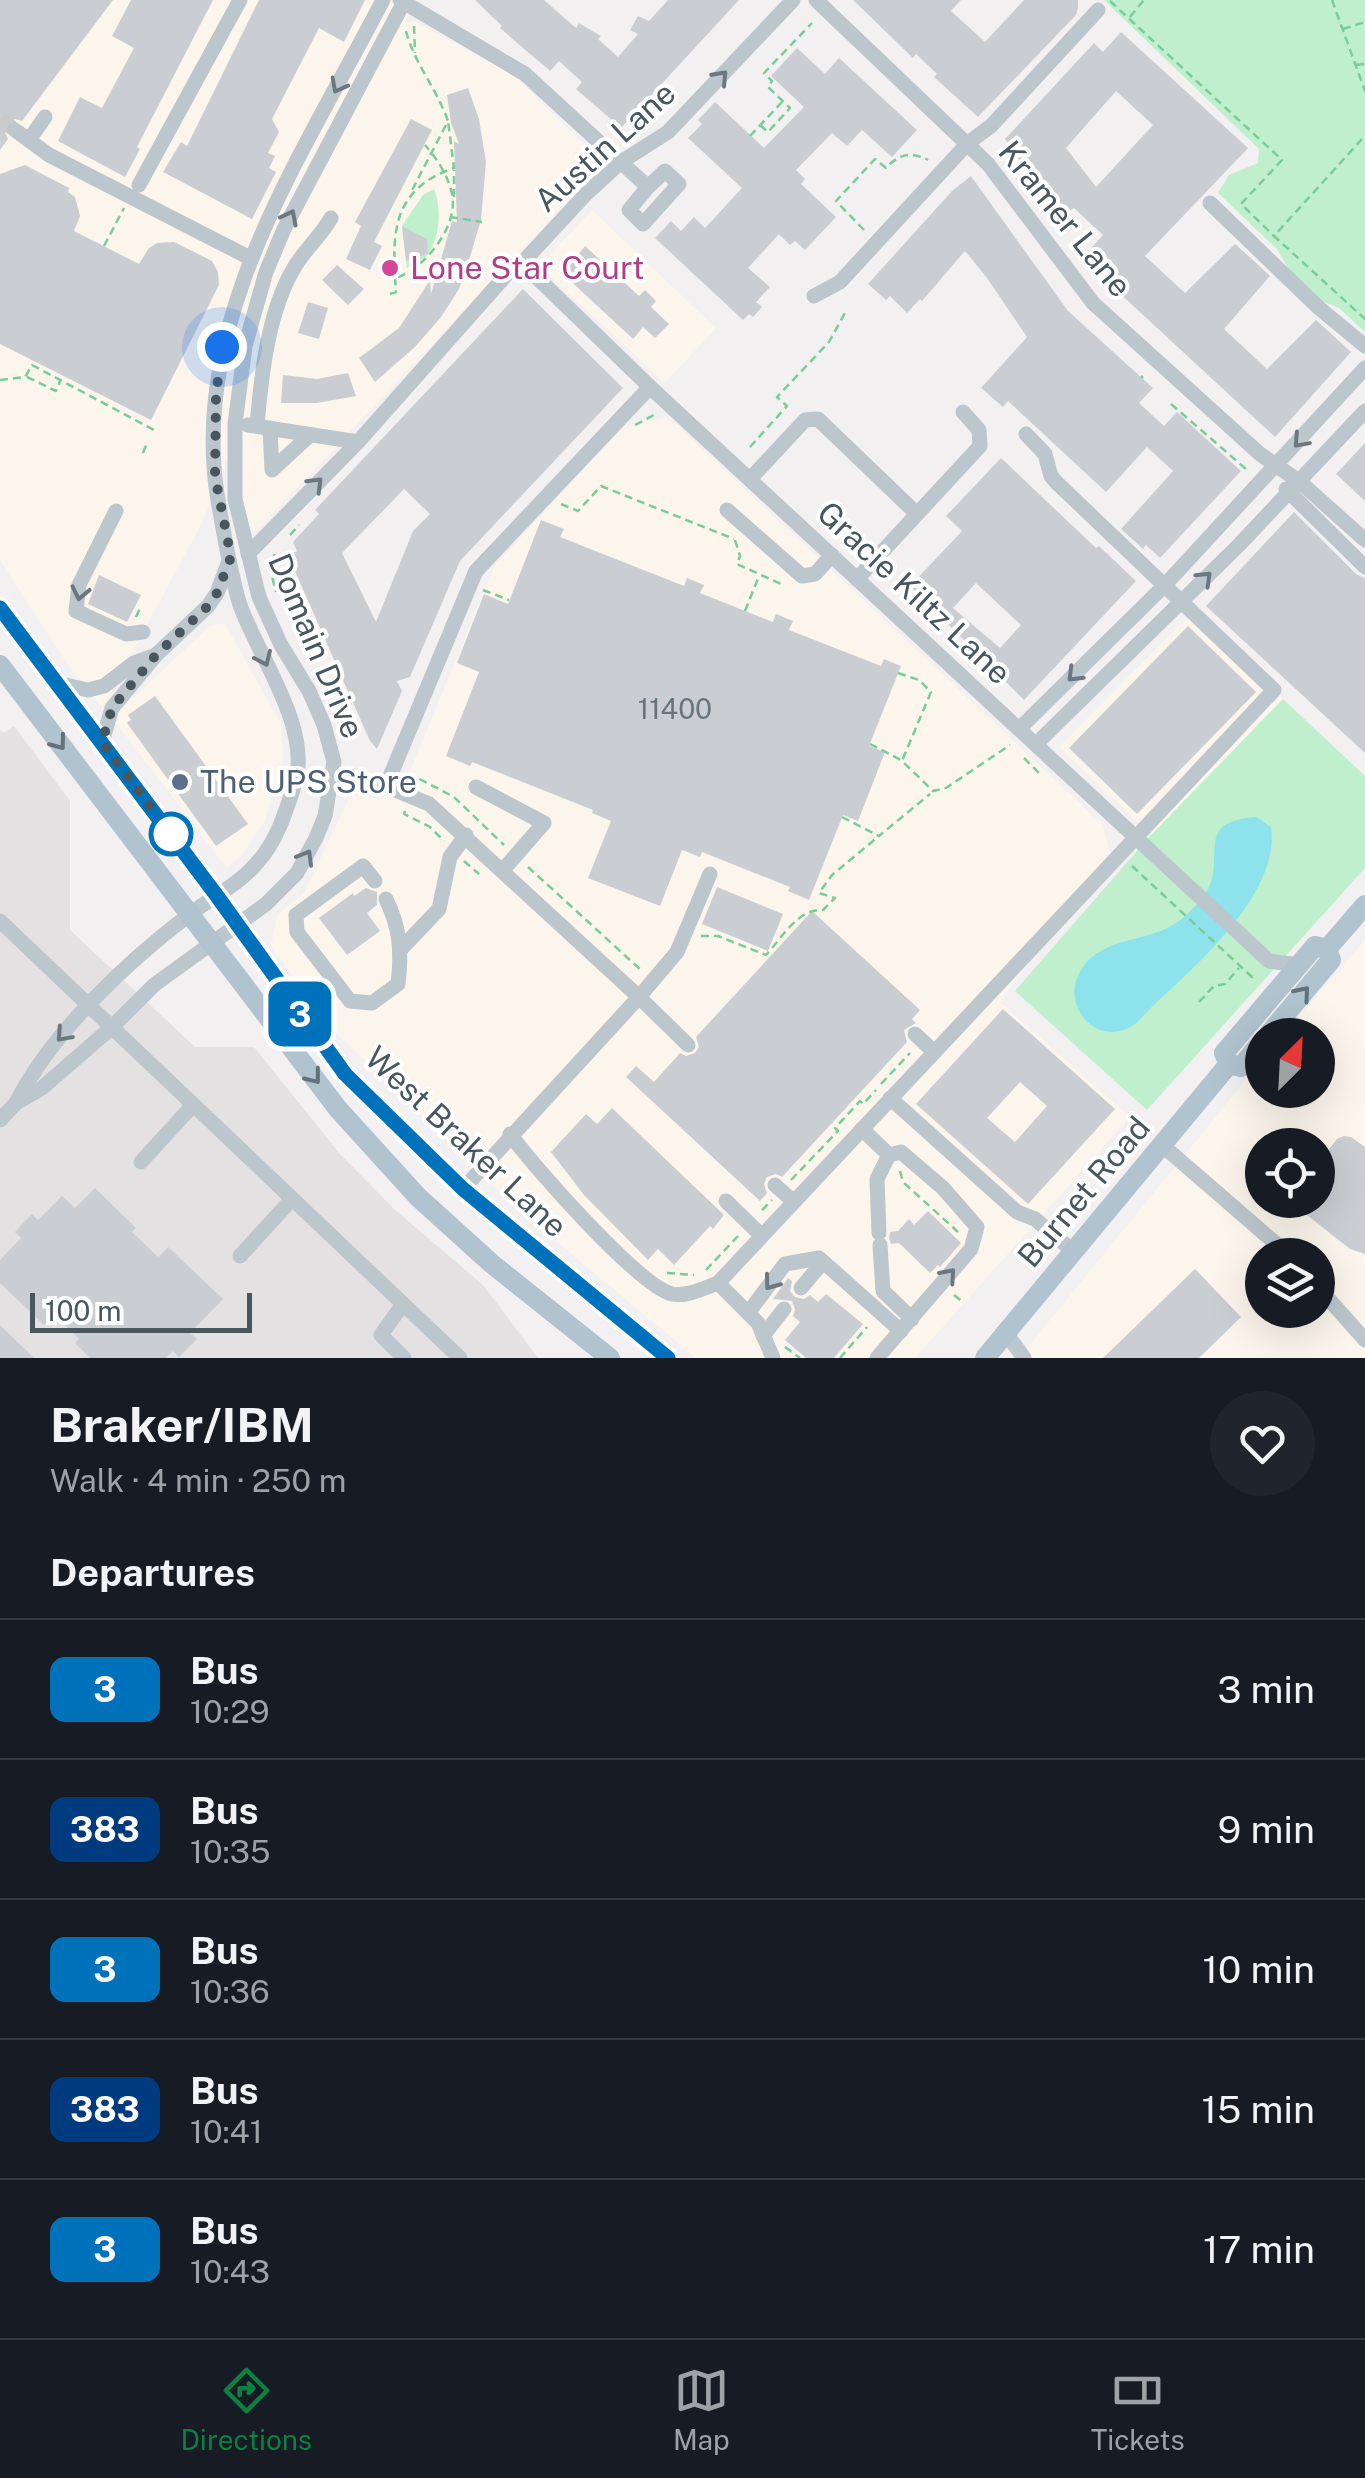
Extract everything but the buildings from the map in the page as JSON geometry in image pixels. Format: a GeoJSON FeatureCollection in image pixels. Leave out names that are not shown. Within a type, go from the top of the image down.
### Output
{"type":"FeatureCollection","features":[{"type":"Feature","properties":{"kind":"main road","name":"West Braker Lane"},"geometry":{"type":"LineString","coordinates":[[0,608],[217,896],[345,1074],[463,1189],[668,1358]]}},
{"type":"Feature","properties":{"kind":"main road","name":"West Braker Lane"},"geometry":{"type":"LineString","coordinates":[[0,665],[338,1109],[418,1197],[492,1264],[610,1358]]}},
{"type":"Feature","properties":{"kind":"main road","name":"Burnet Road"},"geometry":{"type":"LineString","coordinates":[[1327,949],[1365,905]]}},
{"type":"Feature","properties":{"kind":"main road","name":"Burnet Road"},"geometry":{"type":"LineString","coordinates":[[1229,1064],[1224,1053],[1273,994],[1315,946],[1327,949]]}},
{"type":"Feature","properties":{"kind":"main road","name":"Burnet Road"},"geometry":{"type":"LineString","coordinates":[[1282,1018],[1331,960],[1327,949]]}},
{"type":"Feature","properties":{"kind":"main road","name":"Burnet Road"},"geometry":{"type":"LineString","coordinates":[[1229,1064],[1241,1067],[1245,1062]]}},
{"type":"Feature","properties":{"kind":"main road","name":"Burnet Road"},"geometry":{"type":"LineString","coordinates":[[986,1357],[1229,1064]]}},
{"type":"Feature","properties":{"kind":"street"},"geometry":{"type":"LineString","coordinates":[[139,185],[240,0]]}},
{"type":"Feature","properties":{"kind":"street","name":"Domain Drive"},"geometry":{"type":"LineString","coordinates":[[16,1103],[29,1077],[88,1007],[188,915],[256,864],[278,832],[296,778],[298,758],[290,717],[240,603],[215,476],[216,395],[222,347],[250,258],[383,0]]}},
{"type":"Feature","properties":{"kind":"street","name":"Austin Lane"},"geometry":{"type":"LineString","coordinates":[[248,554],[358,442],[508,274],[621,162],[668,132],[793,0]]}},
{"type":"Feature","properties":{"kind":"street","name":"Kramer Lane"},"geometry":{"type":"LineString","coordinates":[[816,0],[968,143],[1014,196],[1092,303],[1276,468],[1300,482],[1365,540]]}},
{"type":"Feature","properties":{"kind":"street"},"geometry":{"type":"LineString","coordinates":[[403,1],[524,74],[648,187]]}},
{"type":"Feature","properties":{"kind":"street","name":"Domain Drive"},"geometry":{"type":"LineString","coordinates":[[16,1103],[42,1088],[154,985],[266,904],[297,873],[316,838],[334,762],[324,724],[310,691],[281,645],[270,594],[248,554],[235,499],[234,424],[245,346],[272,256],[403,1]]}},
{"type":"Feature","properties":{"kind":"street"},"geometry":{"type":"LineString","coordinates":[[814,296],[840,282],[968,143],[990,126],[1104,5]]}},
{"type":"Feature","properties":{"kind":"street"},"geometry":{"type":"LineString","coordinates":[[45,117],[22,135],[49,155],[250,258],[257,268],[231,370],[237,404]]}},
{"type":"Feature","properties":{"kind":"street"},"geometry":{"type":"LineString","coordinates":[[1210,203],[1319,308],[1365,346]]}},
{"type":"Feature","properties":{"kind":"street"},"geometry":{"type":"LineString","coordinates":[[310,435],[272,470],[263,427],[261,378],[269,340],[295,266],[332,218]]}},
{"type":"Feature","properties":{"kind":"street"},"geometry":{"type":"LineString","coordinates":[[272,256],[295,266]]}},
{"type":"Feature","properties":{"kind":"street","name":"Gracie Kiltz Lane"},"geometry":{"type":"LineString","coordinates":[[522,264],[650,388],[1270,960]]}},
{"type":"Feature","properties":{"kind":"street"},"geometry":{"type":"LineString","coordinates":[[1019,729],[1164,585],[1365,368]]}},
{"type":"Feature","properties":{"kind":"street"},"geometry":{"type":"LineString","coordinates":[[386,786],[476,571],[650,388]]}},
{"type":"Feature","properties":{"kind":"street"},"geometry":{"type":"LineString","coordinates":[[1036,744],[1300,482],[1365,410]]}},
{"type":"Feature","properties":{"kind":"street"},"geometry":{"type":"LineString","coordinates":[[857,579],[980,446],[979,430],[963,412]]}},
{"type":"Feature","properties":{"kind":"street"},"geometry":{"type":"LineString","coordinates":[[751,478],[806,420],[818,419],[917,514]]}},
{"type":"Feature","properties":{"kind":"street"},"geometry":{"type":"LineString","coordinates":[[234,424],[358,442]]}},
{"type":"Feature","properties":{"kind":"street"},"geometry":{"type":"LineString","coordinates":[[510,1134],[577,1213],[657,1287],[675,1295],[718,1283],[762,1236],[783,1193],[862,1130],[890,1098],[924,1042],[1138,838],[1274,690],[1056,482],[1045,454],[1026,434]]}},
{"type":"Feature","properties":{"kind":"street","name":"Kramer Lane"},"geometry":{"type":"LineString","coordinates":[[1276,468],[1288,494],[1365,567]]}},
{"type":"Feature","properties":{"kind":"street"},"geometry":{"type":"LineString","coordinates":[[215,476],[234,477]]}},
{"type":"Feature","properties":{"kind":"street"},"geometry":{"type":"LineString","coordinates":[[727,510],[802,576],[815,574],[832,555]]}},
{"type":"Feature","properties":{"kind":"street"},"geometry":{"type":"LineString","coordinates":[[116,511],[79,585],[76,611],[126,634],[144,632]]}},
{"type":"Feature","properties":{"kind":"street"},"geometry":{"type":"LineString","coordinates":[[102,742],[112,708],[156,655],[217,593],[231,557]]}},
{"type":"Feature","properties":{"kind":"street"},"geometry":{"type":"LineString","coordinates":[[197,617],[270,594]]}},
{"type":"Feature","properties":{"kind":"street"},"geometry":{"type":"LineString","coordinates":[[56,682],[88,690],[104,686],[134,663],[156,655]]}},
{"type":"Feature","properties":{"kind":"street"},"geometry":{"type":"LineString","coordinates":[[296,778],[386,786],[430,804],[688,1045]]}},
{"type":"Feature","properties":{"kind":"street"},"geometry":{"type":"LineString","coordinates":[[476,788],[544,823],[503,870]]}},
{"type":"Feature","properties":{"kind":"street"},"geometry":{"type":"LineString","coordinates":[[401,949],[439,910],[450,856],[466,835]]}},
{"type":"Feature","properties":{"kind":"street"},"geometry":{"type":"LineString","coordinates":[[375,881],[363,866],[296,915],[297,932],[350,1001],[372,1003],[398,984],[398,926],[386,898]]}},
{"type":"Feature","properties":{"kind":"street"},"geometry":{"type":"LineString","coordinates":[[463,1189],[677,952],[710,874]]}},
{"type":"Feature","properties":{"kind":"street"},"geometry":{"type":"LineString","coordinates":[[0,921],[460,1358]]}},
{"type":"Feature","properties":{"kind":"street"},"geometry":{"type":"LineString","coordinates":[[1273,994],[1270,960],[1298,965]]}},
{"type":"Feature","properties":{"kind":"street"},"geometry":{"type":"LineString","coordinates":[[890,1098],[1018,1212],[1035,1218],[1074,1252]]}},
{"type":"Feature","properties":{"kind":"street"},"geometry":{"type":"LineString","coordinates":[[0,1120],[16,1103]]}},
{"type":"Feature","properties":{"kind":"street"},"geometry":{"type":"LineString","coordinates":[[141,1162],[193,1105]]}},
{"type":"Feature","properties":{"kind":"street"},"geometry":{"type":"LineString","coordinates":[[862,1130],[889,1155]]}},
{"type":"Feature","properties":{"kind":"street"},"geometry":{"type":"LineString","coordinates":[[1162,1145],[1269,1238]]}},
{"type":"Feature","properties":{"kind":"street"},"geometry":{"type":"LineString","coordinates":[[877,1358],[906,1325],[971,1249],[971,1232],[943,1188],[900,1152],[889,1155],[877,1179],[879,1239],[883,1291],[906,1325]]}},
{"type":"Feature","properties":{"kind":"street"},"geometry":{"type":"LineString","coordinates":[[240,1256],[292,1199]]}},
{"type":"Feature","properties":{"kind":"street"},"geometry":{"type":"LineString","coordinates":[[726,1201],[762,1236]]}},
{"type":"Feature","properties":{"kind":"street"},"geometry":{"type":"LineString","coordinates":[[748,1313],[785,1264],[819,1258],[906,1325]]}},
{"type":"Feature","properties":{"kind":"street"},"geometry":{"type":"LineString","coordinates":[[801,1288],[822,1262]]}},
{"type":"Feature","properties":{"kind":"street"},"geometry":{"type":"LineString","coordinates":[[718,1283],[778,1352]]}},
{"type":"Feature","properties":{"kind":"street"},"geometry":{"type":"LineString","coordinates":[[403,1304],[380,1335],[404,1358]]}},
{"type":"Feature","properties":{"kind":"street"},"geometry":{"type":"LineString","coordinates":[[1335,1306],[1365,1340]]}},
{"type":"Feature","properties":{"kind":"street"},"geometry":{"type":"LineString","coordinates":[[763,1336],[784,1309]]}},
{"type":"Feature","properties":{"kind":"street"},"geometry":{"type":"LineString","coordinates":[[1006,1333],[1024,1358]]}},
{"type":"Feature","properties":{"kind":"path"},"geometry":{"type":"LineString","coordinates":[[1129,18],[1144,0]]}},
{"type":"Feature","properties":{"kind":"path"},"geometry":{"type":"LineString","coordinates":[[1332,0],[1365,90]]}},
{"type":"Feature","properties":{"kind":"path"},"geometry":{"type":"LineString","coordinates":[[1104,5],[1129,18],[1282,160],[1241,204],[1365,319]]}},
{"type":"Feature","properties":{"kind":"path"},"geometry":{"type":"LineString","coordinates":[[1342,30],[1365,22]]}},
{"type":"Feature","properties":{"kind":"path"},"geometry":{"type":"LineString","coordinates":[[760,125],[768,132],[790,108],[768,86],[772,82],[764,74],[812,23]]}},
{"type":"Feature","properties":{"kind":"path"},"geometry":{"type":"LineString","coordinates":[[395,278],[415,270],[426,260],[454,199],[448,121],[438,94],[416,58],[404,24]]}},
{"type":"Feature","properties":{"kind":"path"},"geometry":{"type":"LineString","coordinates":[[415,25],[412,36],[416,58]]}},
{"type":"Feature","properties":{"kind":"path"},"geometry":{"type":"LineString","coordinates":[[1355,65],[1365,64]]}},
{"type":"Feature","properties":{"kind":"path"},"geometry":{"type":"LineString","coordinates":[[776,94],[782,87]]}},
{"type":"Feature","properties":{"kind":"path"},"geometry":{"type":"LineString","coordinates":[[750,136],[783,101]]}},
{"type":"Feature","properties":{"kind":"path"},"geometry":{"type":"LineString","coordinates":[[390,294],[396,292],[396,222],[448,121]]}},
{"type":"Feature","properties":{"kind":"path"},"geometry":{"type":"LineString","coordinates":[[1274,236],[1362,139]]}},
{"type":"Feature","properties":{"kind":"path"},"geometry":{"type":"LineString","coordinates":[[425,144],[444,171],[454,199]]}},
{"type":"Feature","properties":{"kind":"path"},"geometry":{"type":"LineString","coordinates":[[864,232],[836,201],[876,159],[886,168],[896,156],[907,154],[930,161]]}},
{"type":"Feature","properties":{"kind":"path"},"geometry":{"type":"LineString","coordinates":[[404,204],[420,187],[454,168]]}},
{"type":"Feature","properties":{"kind":"path"},"geometry":{"type":"LineString","coordinates":[[104,246],[124,207]]}},
{"type":"Feature","properties":{"kind":"path"},"geometry":{"type":"LineString","coordinates":[[449,217],[482,222]]}},
{"type":"Feature","properties":{"kind":"path"},"geometry":{"type":"LineString","coordinates":[[750,447],[787,406],[777,397],[829,342],[846,313]]}},
{"type":"Feature","properties":{"kind":"path"},"geometry":{"type":"LineString","coordinates":[[25,377],[32,365],[154,430]]}},
{"type":"Feature","properties":{"kind":"path"},"geometry":{"type":"LineString","coordinates":[[0,380],[25,377],[56,390],[60,380]]}},
{"type":"Feature","properties":{"kind":"path"},"geometry":{"type":"LineString","coordinates":[[1171,404],[1246,469]]}},
{"type":"Feature","properties":{"kind":"path"},"geometry":{"type":"LineString","coordinates":[[143,453],[148,443]]}},
{"type":"Feature","properties":{"kind":"path"},"geometry":{"type":"LineString","coordinates":[[565,497],[560,505],[578,511],[601,486],[737,540],[743,534]]}},
{"type":"Feature","properties":{"kind":"path"},"geometry":{"type":"LineString","coordinates":[[275,554],[269,565],[270,594],[287,589]]}},
{"type":"Feature","properties":{"kind":"path"},"geometry":{"type":"LineString","coordinates":[[745,611],[759,574]]}},
{"type":"Feature","properties":{"kind":"path"},"geometry":{"type":"LineString","coordinates":[[898,673],[919,680],[931,692],[902,761]]}},
{"type":"Feature","properties":{"kind":"path"},"geometry":{"type":"LineString","coordinates":[[870,744],[902,761],[933,792]]}},
{"type":"Feature","properties":{"kind":"path"},"geometry":{"type":"LineString","coordinates":[[692,934],[718,936],[766,956],[801,916],[823,910],[835,898],[819,893],[832,875],[933,792],[946,788],[1010,745]]}},
{"type":"Feature","properties":{"kind":"path"},"geometry":{"type":"LineString","coordinates":[[1024,758],[1039,772]]}},
{"type":"Feature","properties":{"kind":"path"},"geometry":{"type":"LineString","coordinates":[[407,773],[454,797],[508,849]]}},
{"type":"Feature","properties":{"kind":"path"},"geometry":{"type":"LineString","coordinates":[[407,807],[404,814],[430,827],[448,845]]}},
{"type":"Feature","properties":{"kind":"path"},"geometry":{"type":"LineString","coordinates":[[842,817],[879,836]]}},
{"type":"Feature","properties":{"kind":"path"},"geometry":{"type":"LineString","coordinates":[[460,856],[479,874]]}},
{"type":"Feature","properties":{"kind":"path"},"geometry":{"type":"LineString","coordinates":[[1127,862],[1240,967],[1252,977],[1255,974]]}},
{"type":"Feature","properties":{"kind":"path"},"geometry":{"type":"LineString","coordinates":[[528,866],[642,971]]}},
{"type":"Feature","properties":{"kind":"path"},"geometry":{"type":"LineString","coordinates":[[1199,1002],[1214,986],[1225,984],[1240,967]]}},
{"type":"Feature","properties":{"kind":"path"},"geometry":{"type":"LineString","coordinates":[[762,1210],[783,1193],[838,1130],[835,1128],[847,1114],[860,1101],[864,1104],[924,1042]]}},
{"type":"Feature","properties":{"kind":"path"},"geometry":{"type":"LineString","coordinates":[[900,1171],[903,1182],[971,1232]]}},
{"type":"Feature","properties":{"kind":"path"},"geometry":{"type":"LineString","coordinates":[[665,1272],[682,1276],[702,1272],[742,1231]]}},
{"type":"Feature","properties":{"kind":"path"},"geometry":{"type":"LineString","coordinates":[[946,1287],[962,1302]]}},
{"type":"Feature","properties":{"kind":"path"},"geometry":{"type":"LineString","coordinates":[[840,1358],[867,1326]]}},
{"type":"Feature","properties":{"kind":"path"},"geometry":{"type":"LineString","coordinates":[[778,1352],[800,1358]]}},
{"type":"Feature","properties":{"kind":"shaded area"},"geometry":{"type":"Polygon","coordinates":[[[0,0],[419,0],[404,22],[415,22],[514,75],[599,160],[591,181],[576,192],[255,532],[247,526],[241,424],[202,523],[102,708],[66,662],[0,560],[0,0]]]}},
{"type":"Feature","properties":{"kind":"shaded area"},"geometry":{"type":"Polygon","coordinates":[[[592,210],[716,328],[665,383],[539,266],[592,210]]]}},
{"type":"Feature","properties":{"kind":"shaded area"},"geometry":{"type":"Polygon","coordinates":[[[668,417],[1103,825],[1109,852],[1000,1002],[1130,1117],[915,1358],[696,1358],[519,1210],[333,1030],[271,946],[277,915],[304,893],[351,794],[382,799],[408,776],[495,565],[625,426],[668,417]]]}},
{"type":"Feature","properties":{"kind":"shaded area"},"geometry":{"type":"Polygon","coordinates":[[[1191,614],[1283,699],[1151,835],[1059,747],[1191,614]]]}},
{"type":"Feature","properties":{"kind":"shaded area"},"geometry":{"type":"Polygon","coordinates":[[[225,624],[281,724],[283,760],[264,823],[240,857],[227,868],[112,718],[211,625],[225,624]]]}},
{"type":"Feature","properties":{"kind":"shaded area"},"geometry":{"type":"Polygon","coordinates":[[[14,726],[70,801],[70,930],[195,1047],[254,1047],[340,1154],[394,1209],[483,1285],[538,1358],[0,1358],[0,730],[4,733],[14,726]]]}},
{"type":"Feature","properties":{"kind":"shaded area"},"geometry":{"type":"Polygon","coordinates":[[[1365,940],[1365,1358],[1019,1358],[1245,1081],[1245,1108],[1335,1108],[1335,1018],[1298,1018],[1365,940]]]}},
{"type":"Feature","properties":{"kind":"green space"},"geometry":{"type":"Polygon","coordinates":[[[1104,0],[1365,0],[1365,332],[1291,273],[1277,249],[1218,193],[1229,175],[1258,163],[1259,149],[1104,0]]]}},
{"type":"Feature","properties":{"kind":"green space"},"geometry":{"type":"Polygon","coordinates":[[[434,189],[439,212],[435,239],[426,256],[407,268],[402,226],[423,195],[434,189]]]}},
{"type":"Feature","properties":{"kind":"green space"},"geometry":{"type":"Polygon","coordinates":[[[1283,699],[1365,776],[1365,868],[1147,1110],[1015,991],[1151,835],[1283,699]]]}},
{"type":"Feature","properties":{"kind":"water"},"geometry":{"type":"Polygon","coordinates":[[[1256,817],[1271,827],[1271,852],[1263,877],[1250,901],[1213,948],[1135,1024],[1105,1031],[1083,1018],[1074,993],[1085,964],[1107,948],[1161,931],[1185,916],[1209,887],[1218,832],[1237,820],[1256,817]]]}},
{"type":"Feature","properties":{"kind":"tunnel"},"geometry":{"type":"LineString","coordinates":[[0,119],[15,130]]}},
{"type":"Feature","properties":{"kind":"bus line","name":"3"},"geometry":{"type":"LineString","coordinates":[[0,608],[217,896],[345,1074],[463,1189],[668,1358]]}},
{"type":"Feature","properties":{"kind":"place","name":"Lone Star Court"},"geometry":{"type":"Point","coordinates":[390,268]}},
{"type":"Feature","properties":{"kind":"place","name":"The UPS Store"},"geometry":{"type":"Point","coordinates":[180,782]}},
{"type":"Feature","properties":{"kind":"route"},"geometry":{"type":"LineString","coordinates":[[171,834],[102,742],[112,708],[156,655],[208,606],[231,557],[215,476],[216,395],[222,347]]}}]}
